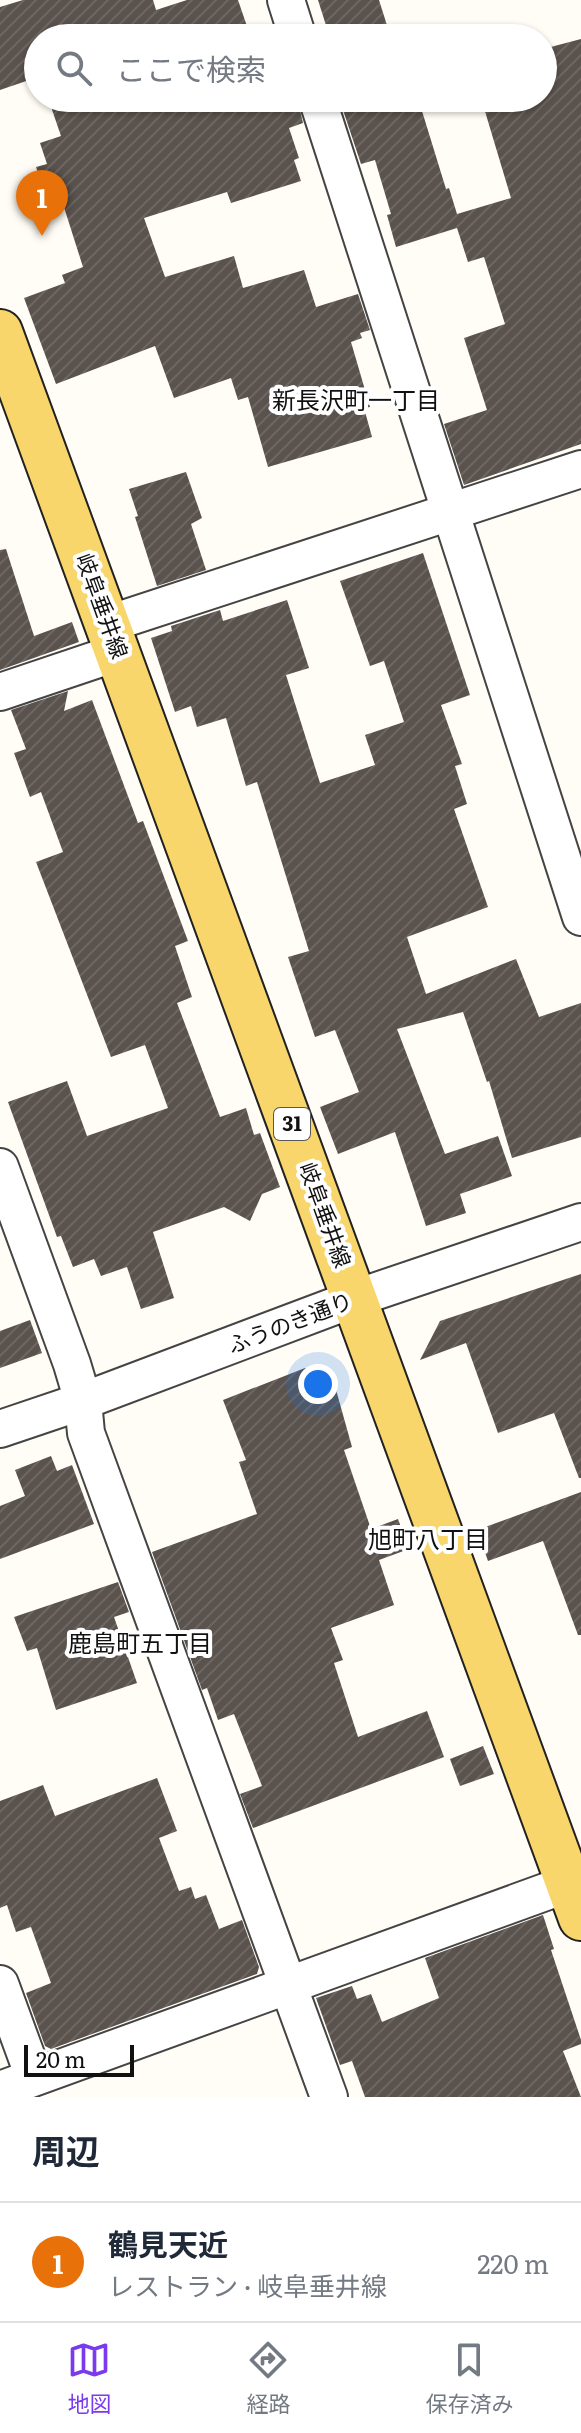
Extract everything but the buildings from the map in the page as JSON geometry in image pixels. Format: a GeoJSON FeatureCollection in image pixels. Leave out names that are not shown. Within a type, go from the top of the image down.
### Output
{"type":"FeatureCollection","features":[{"type":"Feature","properties":{"kind":"main road","name":"岐阜垂井線"},"geometry":{"type":"LineString","coordinates":[[0,332],[577,1894]]}},
{"type":"Feature","properties":{"kind":"street"},"geometry":{"type":"LineString","coordinates":[[286,0],[294,24]]}},
{"type":"Feature","properties":{"kind":"street"},"geometry":{"type":"LineString","coordinates":[[322,112],[581,917]]}},
{"type":"Feature","properties":{"kind":"street"},"geometry":{"type":"LineString","coordinates":[[0,692],[113,638],[451,510],[581,469]]}},
{"type":"Feature","properties":{"kind":"street"},"geometry":{"type":"LineString","coordinates":[[0,1167],[83,1401],[86,1433],[329,2097]]}},
{"type":"Feature","properties":{"kind":"street","name":"ふうのき通り"},"geometry":{"type":"LineString","coordinates":[[0,1429],[356,1298],[581,1222]]}},
{"type":"Feature","properties":{"kind":"street"},"geometry":{"type":"LineString","coordinates":[[0,2090],[290,1987],[577,1894]]}},
{"type":"Feature","properties":{"kind":"street"},"geometry":{"type":"LineString","coordinates":[[0,1984],[34,2077]]}},
{"type":"Feature","properties":{"kind":"place","name":"鶴見天近"},"geometry":{"type":"Point","coordinates":[42,236]}},
{"type":"Feature","properties":{"kind":"district","name":"新長沢町一丁目"},"geometry":{"type":"Point","coordinates":[356,401]}},
{"type":"Feature","properties":{"kind":"district","name":"旭町八丁目"},"geometry":{"type":"Point","coordinates":[428,1540]}},
{"type":"Feature","properties":{"kind":"district","name":"鹿島町五丁目"},"geometry":{"type":"Point","coordinates":[140,1644]}}]}
